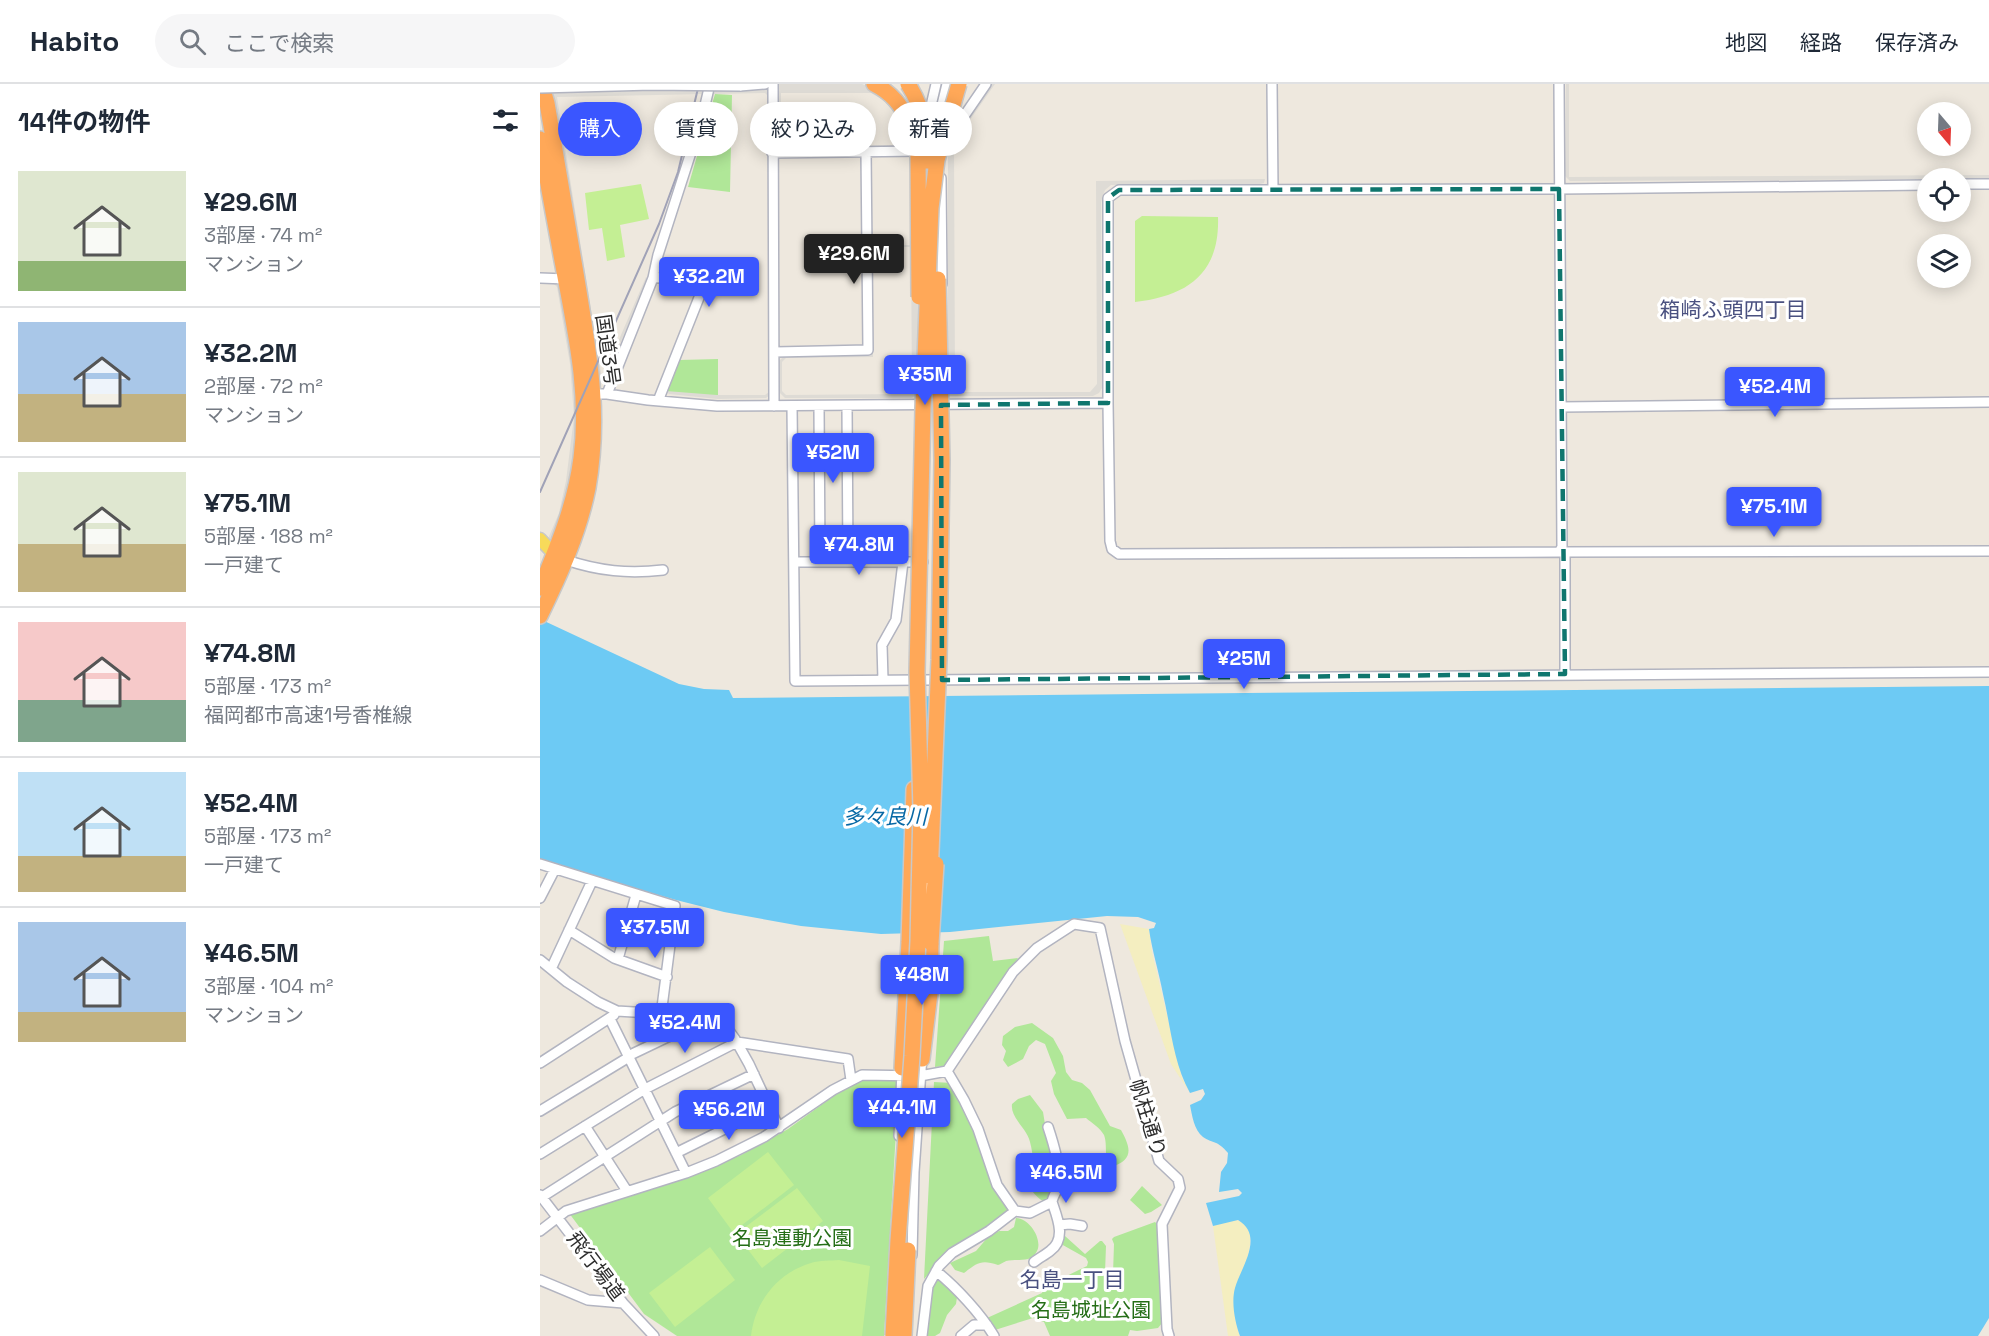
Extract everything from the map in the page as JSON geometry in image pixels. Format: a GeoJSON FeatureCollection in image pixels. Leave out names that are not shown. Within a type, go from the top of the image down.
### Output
{"type":"FeatureCollection","features":[{"type":"Feature","properties":{"kind":"highway"},"geometry":{"type":"LineString","coordinates":[[874,84],[894,98],[902,107],[910,123],[918,154],[922,458]]}},
{"type":"Feature","properties":{"kind":"highway"},"geometry":{"type":"LineString","coordinates":[[908,84],[920,104],[926,129],[928,338],[940,364]]}},
{"type":"Feature","properties":{"kind":"highway"},"geometry":{"type":"LineString","coordinates":[[922,1059],[929,1002],[920,943],[917,687],[922,458],[934,182],[947,123],[960,84]]}},
{"type":"Feature","properties":{"kind":"highway"},"geometry":{"type":"LineString","coordinates":[[906,1336],[930,868],[942,460],[938,264],[940,167],[948,124],[960,84]]}},
{"type":"Feature","properties":{"kind":"highway","name":"国道3号"},"geometry":{"type":"LineString","coordinates":[[541,86],[547,103],[595,394],[576,483],[561,538],[560,557],[541,614]]}},
{"type":"Feature","properties":{"kind":"highway","name":"国道3号"},"geometry":{"type":"LineString","coordinates":[[540,139],[574,323],[595,394]]}},
{"type":"Feature","properties":{"kind":"highway","name":"国道3号"},"geometry":{"type":"LineString","coordinates":[[540,588],[560,557]]}},
{"type":"Feature","properties":{"kind":"highway"},"geometry":{"type":"LineString","coordinates":[[902,1071],[941,790],[944,704],[936,666]]}},
{"type":"Feature","properties":{"kind":"highway"},"geometry":{"type":"LineString","coordinates":[[891,1336],[912,1056],[918,941],[921,809],[917,687]]}},
{"type":"Feature","properties":{"kind":"main road"},"geometry":{"type":"LineString","coordinates":[[540,539],[560,557]]}},
{"type":"Feature","properties":{"kind":"street"},"geometry":{"type":"LineString","coordinates":[[710,84],[702,118],[658,255],[653,278],[595,394],[717,406],[1108,403]]}},
{"type":"Feature","properties":{"kind":"street"},"geometry":{"type":"LineString","coordinates":[[541,86],[765,84]]}},
{"type":"Feature","properties":{"kind":"street"},"geometry":{"type":"LineString","coordinates":[[773,84],[773,102]]}},
{"type":"Feature","properties":{"kind":"street"},"geometry":{"type":"LineString","coordinates":[[899,84],[910,87],[917,93],[920,102]]}},
{"type":"Feature","properties":{"kind":"street"},"geometry":{"type":"LineString","coordinates":[[932,102],[936,84]]}},
{"type":"Feature","properties":{"kind":"street"},"geometry":{"type":"LineString","coordinates":[[943,102],[947,84]]}},
{"type":"Feature","properties":{"kind":"street"},"geometry":{"type":"LineString","coordinates":[[972,105],[987,84]]}},
{"type":"Feature","properties":{"kind":"street"},"geometry":{"type":"LineString","coordinates":[[1272,84],[1273,189]]}},
{"type":"Feature","properties":{"kind":"street"},"geometry":{"type":"LineString","coordinates":[[1558,84],[1565,674]]}},
{"type":"Feature","properties":{"kind":"street"},"geometry":{"type":"LineString","coordinates":[[772,156],[774,406]]}},
{"type":"Feature","properties":{"kind":"street"},"geometry":{"type":"LineString","coordinates":[[774,352],[868,350],[866,156]]}},
{"type":"Feature","properties":{"kind":"street"},"geometry":{"type":"LineString","coordinates":[[920,943],[921,672],[926,405],[925,156]]}},
{"type":"Feature","properties":{"kind":"street"},"geometry":{"type":"LineString","coordinates":[[936,666],[938,405],[942,349],[942,156]]}},
{"type":"Feature","properties":{"kind":"street"},"geometry":{"type":"LineString","coordinates":[[1971,184],[1989,184]]}},
{"type":"Feature","properties":{"kind":"street"},"geometry":{"type":"LineString","coordinates":[[1917,185],[1119,190],[1108,198],[1110,541],[1112,549],[1119,554],[1989,551]]}},
{"type":"Feature","properties":{"kind":"street"},"geometry":{"type":"LineString","coordinates":[[653,278],[701,277],[704,285],[658,401]]}},
{"type":"Feature","properties":{"kind":"street"},"geometry":{"type":"LineString","coordinates":[[540,278],[566,279]]}},
{"type":"Feature","properties":{"kind":"street"},"geometry":{"type":"LineString","coordinates":[[1561,407],[1989,402]]}},
{"type":"Feature","properties":{"kind":"street"},"geometry":{"type":"LineString","coordinates":[[792,406],[795,681],[1989,672]]}},
{"type":"Feature","properties":{"kind":"street"},"geometry":{"type":"LineString","coordinates":[[819,406],[820,562]]}},
{"type":"Feature","properties":{"kind":"street"},"geometry":{"type":"LineString","coordinates":[[847,406],[848,562]]}},
{"type":"Feature","properties":{"kind":"street"},"geometry":{"type":"LineString","coordinates":[[560,557],[593,569],[638,573],[663,570]]}},
{"type":"Feature","properties":{"kind":"street"},"geometry":{"type":"LineString","coordinates":[[794,562],[924,562]]}},
{"type":"Feature","properties":{"kind":"street"},"geometry":{"type":"LineString","coordinates":[[883,680],[882,645],[896,620],[903,562]]}},
{"type":"Feature","properties":{"kind":"street"},"geometry":{"type":"LineString","coordinates":[[540,864],[675,906],[661,1016]]}},
{"type":"Feature","properties":{"kind":"street"},"geometry":{"type":"LineString","coordinates":[[540,898],[555,869]]}},
{"type":"Feature","properties":{"kind":"street"},"geometry":{"type":"LineString","coordinates":[[551,969],[592,881]]}},
{"type":"Feature","properties":{"kind":"street"},"geometry":{"type":"LineString","coordinates":[[618,959],[636,895]]}},
{"type":"Feature","properties":{"kind":"street","name":"帆柱通り"},"geometry":{"type":"LineString","coordinates":[[947,1071],[989,1016],[1013,972],[1036,948],[1074,924],[1100,928],[1125,1041],[1160,1161],[1178,1179],[1180,1188],[1162,1224],[1169,1336]]}},
{"type":"Feature","properties":{"kind":"street"},"geometry":{"type":"LineString","coordinates":[[569,930],[618,959],[666,976]]}},
{"type":"Feature","properties":{"kind":"street"},"geometry":{"type":"LineString","coordinates":[[540,960],[567,982],[617,1011],[712,1023],[727,1029],[737,1042],[771,1106],[779,1128]]}},
{"type":"Feature","properties":{"kind":"street"},"geometry":{"type":"LineString","coordinates":[[540,1063],[610,1019],[617,1011]]}},
{"type":"Feature","properties":{"kind":"street"},"geometry":{"type":"LineString","coordinates":[[610,1019],[686,1173]]}},
{"type":"Feature","properties":{"kind":"street"},"geometry":{"type":"LineString","coordinates":[[540,1111],[628,1056],[699,1022]]}},
{"type":"Feature","properties":{"kind":"street"},"geometry":{"type":"LineString","coordinates":[[540,1154],[645,1089],[737,1042],[848,1059],[851,1080]]}},
{"type":"Feature","properties":{"kind":"street"},"geometry":{"type":"LineString","coordinates":[[906,1336],[911,1291],[914,1172],[922,1059]]}},
{"type":"Feature","properties":{"kind":"street"},"geometry":{"type":"LineString","coordinates":[[891,1336],[891,1290],[902,1071]]}},
{"type":"Feature","properties":{"kind":"street"},"geometry":{"type":"LineString","coordinates":[[540,1231],[566,1211],[686,1173],[716,1161],[779,1128],[862,1075],[902,1071],[920,1076],[947,1071],[978,1129],[998,1185],[1015,1211]]}},
{"type":"Feature","properties":{"kind":"street"},"geometry":{"type":"LineString","coordinates":[[541,1196],[675,1112],[754,1074]]}},
{"type":"Feature","properties":{"kind":"street"},"geometry":{"type":"LineString","coordinates":[[676,1153],[771,1106]]}},
{"type":"Feature","properties":{"kind":"street"},"geometry":{"type":"LineString","coordinates":[[585,1126],[627,1191]]}},
{"type":"Feature","properties":{"kind":"street"},"geometry":{"type":"LineString","coordinates":[[1034,1262],[1054,1248],[1059,1240],[1059,1225],[1052,1202],[1059,1183],[1053,1142],[1048,1127]]}},
{"type":"Feature","properties":{"kind":"street","name":"飛行場道"},"geometry":{"type":"LineString","coordinates":[[541,1196],[623,1303],[653,1336]]}},
{"type":"Feature","properties":{"kind":"street"},"geometry":{"type":"LineString","coordinates":[[922,1336],[928,1286],[936,1271],[952,1253],[989,1232],[1015,1211],[1030,1213],[1052,1202]]}},
{"type":"Feature","properties":{"kind":"street"},"geometry":{"type":"LineString","coordinates":[[1059,1225],[1082,1226]]}},
{"type":"Feature","properties":{"kind":"street"},"geometry":{"type":"LineString","coordinates":[[936,1271],[952,1285],[994,1336]]}},
{"type":"Feature","properties":{"kind":"street"},"geometry":{"type":"LineString","coordinates":[[540,1280],[588,1300],[623,1303]]}},
{"type":"Feature","properties":{"kind":"street"},"geometry":{"type":"LineString","coordinates":[[891,1290],[911,1291],[928,1286]]}},
{"type":"Feature","properties":{"kind":"street"},"geometry":{"type":"LineString","coordinates":[[961,1336],[974,1325],[987,1325]]}},
{"type":"Feature","properties":{"kind":"highlighted area"},"geometry":{"type":"Polygon","coordinates":[[[1559,189],[1565,674],[942,680],[941,405],[1108,403],[1108,198],[1119,190],[1559,189]]]}},
{"type":"Feature","properties":{"kind":"green space"},"geometry":{"type":"Polygon","coordinates":[[[715,94],[732,95],[732,102],[713,102],[715,94]]]}},
{"type":"Feature","properties":{"kind":"green space"},"geometry":{"type":"Polygon","coordinates":[[[697,156],[731,156],[730,192],[688,187],[697,156]]]}},
{"type":"Feature","properties":{"kind":"green space"},"geometry":{"type":"Polygon","coordinates":[[[641,184],[649,219],[620,225],[625,257],[607,261],[602,228],[589,230],[585,193],[641,184]]]}},
{"type":"Feature","properties":{"kind":"green space"},"geometry":{"type":"Polygon","coordinates":[[[1142,216],[1218,217],[1217,237],[1213,253],[1197,279],[1170,294],[1135,302],[1135,221],[1142,216]]]}},
{"type":"Feature","properties":{"kind":"green space"},"geometry":{"type":"Polygon","coordinates":[[[718,359],[718,396],[667,392],[679,360],[718,359]]]}},
{"type":"Feature","properties":{"kind":"green space"},"geometry":{"type":"Polygon","coordinates":[[[989,936],[993,961],[1018,958],[955,1055],[945,1066],[935,1067],[944,941],[989,936]]]}},
{"type":"Feature","properties":{"kind":"green space"},"geometry":{"type":"Polygon","coordinates":[[[1032,1023],[1053,1038],[1063,1056],[1066,1072],[1072,1080],[1082,1083],[1090,1090],[1110,1126],[1121,1130],[1128,1148],[1124,1161],[1111,1167],[1106,1156],[1104,1135],[1100,1130],[1086,1118],[1067,1119],[1054,1094],[1051,1081],[1056,1073],[1045,1044],[1036,1040],[1029,1046],[1023,1059],[1008,1067],[1003,1060],[1006,1051],[1002,1045],[1003,1036],[1015,1027],[1032,1023]]]}},
{"type":"Feature","properties":{"kind":"green space","name":"名島運動公園"},"geometry":{"type":"Polygon","coordinates":[[[867,1077],[899,1080],[884,1336],[677,1336],[644,1314],[569,1213],[688,1177],[741,1155],[788,1129],[853,1082],[867,1077]]]}},
{"type":"Feature","properties":{"kind":"green space"},"geometry":{"type":"Polygon","coordinates":[[[934,1082],[952,1083],[1012,1212],[951,1248],[924,1279],[934,1082]]]}},
{"type":"Feature","properties":{"kind":"green space"},"geometry":{"type":"Polygon","coordinates":[[[1030,1095],[1043,1112],[1045,1124],[1062,1163],[1065,1176],[1063,1188],[1043,1201],[1036,1196],[1028,1183],[1028,1170],[1034,1161],[1031,1147],[1026,1132],[1012,1109],[1012,1104],[1018,1099],[1030,1095]]]}},
{"type":"Feature","properties":{"kind":"green space"},"geometry":{"type":"Polygon","coordinates":[[[768,1152],[794,1185],[733,1232],[708,1198],[768,1152]]]}},
{"type":"Feature","properties":{"kind":"green space"},"geometry":{"type":"Polygon","coordinates":[[[1142,1186],[1162,1205],[1145,1214],[1130,1200],[1142,1186]]]}},
{"type":"Feature","properties":{"kind":"green space"},"geometry":{"type":"Polygon","coordinates":[[[797,1188],[823,1221],[762,1268],[736,1234],[797,1188]]]}},
{"type":"Feature","properties":{"kind":"green space"},"geometry":{"type":"Polygon","coordinates":[[[1016,1218],[1026,1221],[1036,1235],[1037,1251],[1031,1258],[1006,1261],[998,1265],[987,1262],[979,1263],[964,1273],[955,1270],[950,1263],[976,1251],[988,1237],[1014,1227],[1016,1218]]]}},
{"type":"Feature","properties":{"kind":"green space","name":"名島城址公園"},"geometry":{"type":"Polygon","coordinates":[[[1155,1222],[1158,1225],[1162,1323],[1158,1328],[1130,1330],[1128,1336],[1050,1336],[1044,1322],[1033,1318],[995,1330],[987,1318],[1042,1293],[1044,1287],[1087,1266],[1086,1258],[1061,1244],[1062,1237],[1065,1236],[1085,1254],[1102,1241],[1106,1246],[1103,1275],[1108,1280],[1113,1274],[1114,1244],[1112,1239],[1155,1222]]]}},
{"type":"Feature","properties":{"kind":"green space"},"geometry":{"type":"Polygon","coordinates":[[[710,1247],[735,1280],[675,1327],[649,1293],[710,1247]]]}},
{"type":"Feature","properties":{"kind":"green space"},"geometry":{"type":"Polygon","coordinates":[[[839,1260],[870,1266],[862,1336],[751,1336],[757,1312],[770,1290],[778,1282],[788,1274],[811,1263],[839,1260]]]}},
{"type":"Feature","properties":{"kind":"green space"},"geometry":{"type":"Polygon","coordinates":[[[938,1280],[952,1289],[957,1297],[956,1304],[947,1315],[940,1333],[928,1336],[927,1317],[932,1285],[938,1280]]]}},
{"type":"Feature","properties":{"kind":"sand"},"geometry":{"type":"Polygon","coordinates":[[[1120,924],[1149,929],[1152,952],[1182,1078],[1190,1093],[1171,1064],[1120,924]]]}},
{"type":"Feature","properties":{"kind":"sand"},"geometry":{"type":"Polygon","coordinates":[[[1231,1220],[1241,1221],[1250,1233],[1247,1261],[1234,1295],[1234,1313],[1240,1336],[1228,1336],[1213,1226],[1231,1220]]]}},
{"type":"Feature","properties":{"kind":"shaded area"},"geometry":{"type":"Polygon","coordinates":[[[549,84],[708,84],[706,94],[557,97],[558,137],[549,84]]]}},
{"type":"Feature","properties":{"kind":"shaded area"},"geometry":{"type":"Polygon","coordinates":[[[713,84],[770,84],[770,102],[767,102],[765,93],[711,94],[713,84]]]}},
{"type":"Feature","properties":{"kind":"shaded area"},"geometry":{"type":"Polygon","coordinates":[[[778,84],[862,84],[872,88],[889,102],[888,105],[871,93],[781,93],[781,102],[778,102],[778,84]]]}},
{"type":"Feature","properties":{"kind":"shaded area"},"geometry":{"type":"Polygon","coordinates":[[[990,84],[995,84],[972,117],[972,111],[990,84]]]}},
{"type":"Feature","properties":{"kind":"shaded area"},"geometry":{"type":"Polygon","coordinates":[[[1566,84],[1569,84],[1569,177],[1917,175],[1917,179],[1570,181],[1565,176],[1566,84]]]}},
{"type":"Feature","properties":{"kind":"shaded area"},"geometry":{"type":"Polygon","coordinates":[[[876,145],[888,145],[888,148],[876,148],[876,145]]]}},
{"type":"Feature","properties":{"kind":"shaded area"},"geometry":{"type":"Polygon","coordinates":[[[561,156],[566,156],[602,379],[646,277],[647,280],[604,382],[600,382],[561,156]]]}},
{"type":"Feature","properties":{"kind":"shaded area"},"geometry":{"type":"Polygon","coordinates":[[[767,156],[770,156],[771,394],[766,398],[718,399],[669,394],[666,391],[717,395],[765,395],[769,392],[767,156]]]}},
{"type":"Feature","properties":{"kind":"shaded area"},"geometry":{"type":"Polygon","coordinates":[[[948,156],[954,156],[955,387],[960,392],[1090,392],[1097,384],[1096,181],[1265,179],[1264,183],[1260,184],[1111,185],[1105,190],[1101,202],[1102,388],[1099,393],[1093,396],[948,396],[948,156]]]}},
{"type":"Feature","properties":{"kind":"shaded area"},"geometry":{"type":"Polygon","coordinates":[[[1971,175],[1989,175],[1989,179],[1971,179],[1971,175]]]}},
{"type":"Feature","properties":{"kind":"shaded area"},"geometry":{"type":"Polygon","coordinates":[[[874,245],[917,245],[920,250],[920,391],[912,398],[785,398],[779,392],[779,361],[784,356],[871,356],[871,249],[874,245]],[[875,247],[872,249],[873,357],[786,358],[782,362],[782,391],[786,395],[908,394],[912,390],[911,247],[875,247]]]}},
{"type":"Feature","properties":{"kind":"shaded area"},"geometry":{"type":"Polygon","coordinates":[[[553,283],[559,286],[578,398],[575,457],[562,514],[553,536],[547,541],[559,513],[566,481],[574,417],[570,364],[557,287],[553,283]]]}},
{"type":"Feature","properties":{"kind":"water","name":"多々良川"},"geometry":{"type":"Polygon","coordinates":[[[540,619],[679,684],[704,689],[729,690],[733,698],[1989,686],[1989,1318],[1978,1336],[1240,1336],[1233,1300],[1235,1288],[1249,1252],[1250,1234],[1238,1220],[1213,1226],[1206,1203],[1239,1196],[1242,1193],[1238,1189],[1219,1192],[1221,1172],[1227,1163],[1228,1153],[1218,1144],[1203,1137],[1194,1122],[1190,1105],[1201,1100],[1205,1094],[1203,1089],[1190,1093],[1176,1057],[1149,929],[1154,928],[1156,923],[1138,917],[1107,916],[950,932],[881,934],[801,926],[724,912],[676,900],[563,868],[540,859],[540,619]]]}},
{"type":"Feature","properties":{"kind":"railway"},"geometry":{"type":"LineString","coordinates":[[540,492],[659,224],[678,172],[699,84]]}},
{"type":"Feature","properties":{"kind":"district","name":"箱崎ふ頭四丁目"},"geometry":{"type":"Point","coordinates":[1733,309]}},
{"type":"Feature","properties":{"kind":"district","name":"名島一丁目"},"geometry":{"type":"Point","coordinates":[1072,1279]}}]}
